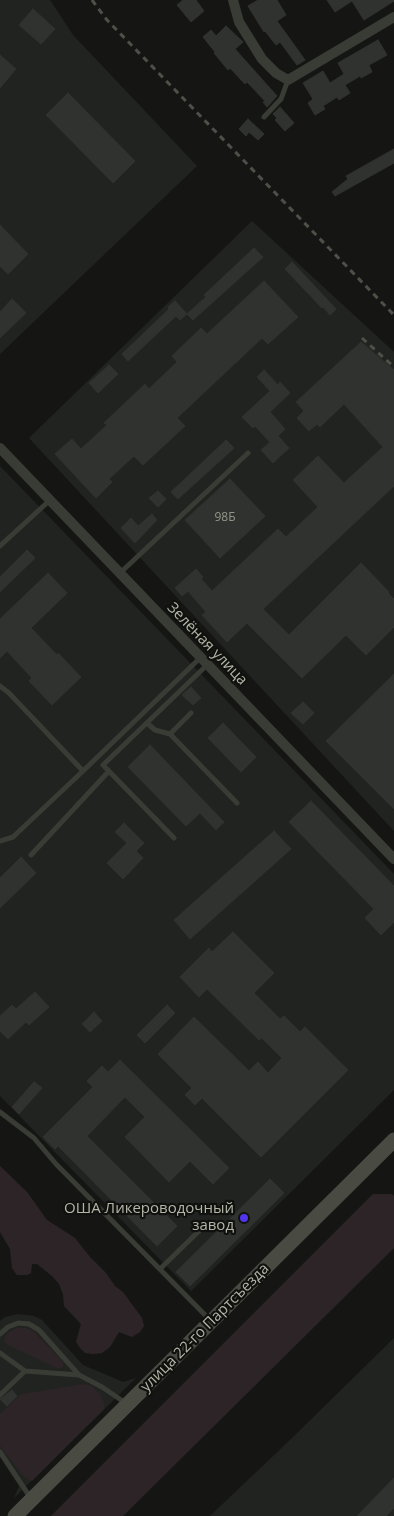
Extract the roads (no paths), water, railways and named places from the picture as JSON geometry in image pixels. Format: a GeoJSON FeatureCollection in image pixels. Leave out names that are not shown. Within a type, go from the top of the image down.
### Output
{"type":"FeatureCollection","features":[{"type":"Feature","properties":{"kind":"main road","name":"улица 22-го Партсъезда"},"geometry":{"type":"LineString","coordinates":[[16,1516],[394,1140]]}},
{"type":"Feature","properties":{"kind":"street"},"geometry":{"type":"LineString","coordinates":[[233,0],[239,22],[262,59],[288,80],[394,17]]}},
{"type":"Feature","properties":{"kind":"street","name":"Зелёная улица"},"geometry":{"type":"LineString","coordinates":[[0,448],[394,859]]}},
{"type":"Feature","properties":{"kind":"lane"},"geometry":{"type":"LineString","coordinates":[[264,117],[281,99],[288,80]]}},
{"type":"Feature","properties":{"kind":"lane"},"geometry":{"type":"LineString","coordinates":[[120,573],[248,453]]}},
{"type":"Feature","properties":{"kind":"lane"},"geometry":{"type":"LineString","coordinates":[[0,546],[50,500]]}},
{"type":"Feature","properties":{"kind":"lane"},"geometry":{"type":"LineString","coordinates":[[174,838],[103,765],[147,723],[203,661]]}},
{"type":"Feature","properties":{"kind":"lane"},"geometry":{"type":"LineString","coordinates":[[0,840],[13,836],[203,661]]}},
{"type":"Feature","properties":{"kind":"lane"},"geometry":{"type":"LineString","coordinates":[[0,686],[9,693],[83,771]]}},
{"type":"Feature","properties":{"kind":"lane"},"geometry":{"type":"LineString","coordinates":[[170,734],[191,713]]}},
{"type":"Feature","properties":{"kind":"lane"},"geometry":{"type":"LineString","coordinates":[[147,723],[154,730],[170,734],[237,803]]}},
{"type":"Feature","properties":{"kind":"lane"},"geometry":{"type":"LineString","coordinates":[[31,854],[109,771]]}},
{"type":"Feature","properties":{"kind":"lane"},"geometry":{"type":"LineString","coordinates":[[0,1112],[34,1138],[56,1164],[211,1321]]}},
{"type":"Feature","properties":{"kind":"lane"},"geometry":{"type":"LineString","coordinates":[[160,1269],[200,1228]]}},
{"type":"Feature","properties":{"kind":"lane"},"geometry":{"type":"LineString","coordinates":[[0,1334],[18,1322],[29,1324],[39,1330],[79,1375],[102,1387],[127,1405]]}},
{"type":"Feature","properties":{"kind":"lane"},"geometry":{"type":"LineString","coordinates":[[0,1353],[25,1371],[79,1375]]}},
{"type":"Feature","properties":{"kind":"lane"},"geometry":{"type":"LineString","coordinates":[[0,1395],[25,1371]]}},
{"type":"Feature","properties":{"kind":"lane"},"geometry":{"type":"LineString","coordinates":[[0,1452],[32,1500]]}},
{"type":"Feature","properties":{"kind":"railway"},"geometry":{"type":"LineString","coordinates":[[92,0],[107,20],[394,315]]}},
{"type":"Feature","properties":{"kind":"railway"},"geometry":{"type":"LineString","coordinates":[[362,338],[394,367]]}},
{"type":"Feature","properties":{"kind":"place","name":"ОША Ликероводочный завод"},"geometry":{"type":"Point","coordinates":[244,1218]}}]}
